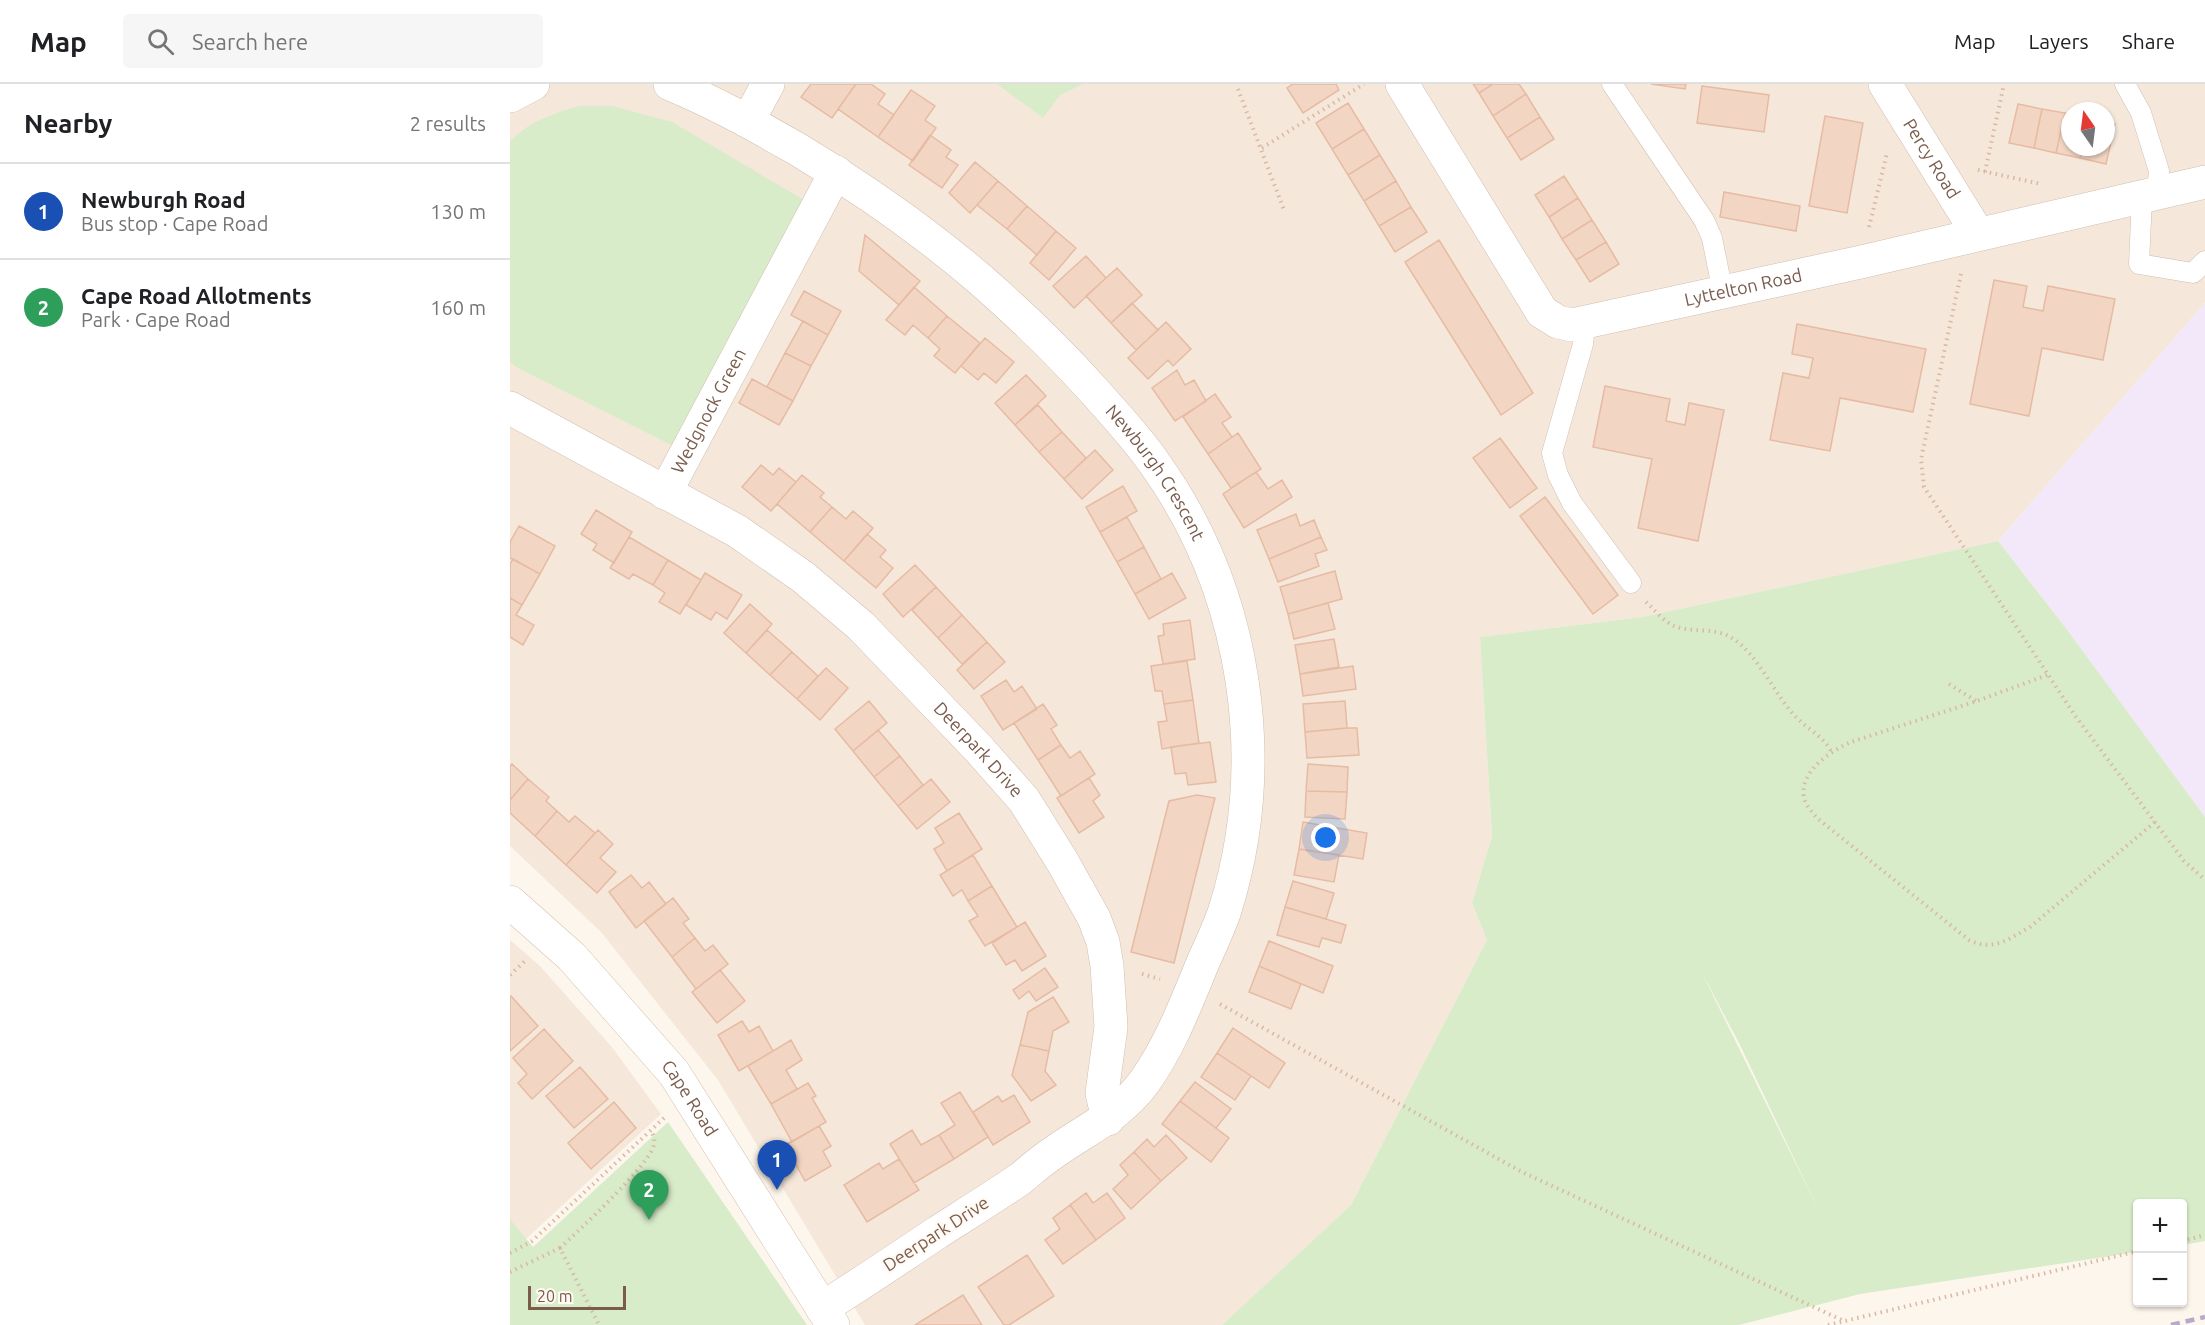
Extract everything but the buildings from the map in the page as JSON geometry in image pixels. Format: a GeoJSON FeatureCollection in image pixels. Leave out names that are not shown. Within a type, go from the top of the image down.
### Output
{"type":"FeatureCollection","features":[{"type":"Feature","properties":{"kind":"street"},"geometry":{"type":"LineString","coordinates":[[510,96],[533,84]]}},
{"type":"Feature","properties":{"kind":"street"},"geometry":{"type":"LineString","coordinates":[[670,84],[696,94],[748,121],[768,84]]}},
{"type":"Feature","properties":{"kind":"street","name":"Lyttelton Road"},"geometry":{"type":"LineString","coordinates":[[1402,84],[1542,312],[1558,322],[1572,325],[1861,262],[2205,182]]}},
{"type":"Feature","properties":{"kind":"street","name":"Percy Road"},"geometry":{"type":"LineString","coordinates":[[1885,84],[1934,160],[1968,236]]}},
{"type":"Feature","properties":{"kind":"street","name":"Newburgh Crescent"},"geometry":{"type":"LineString","coordinates":[[748,121],[836,172],[894,212],[950,253],[1014,310],[1069,364],[1156,464],[1184,510],[1217,578],[1243,677],[1249,774],[1244,825],[1223,915],[1192,988]]}},
{"type":"Feature","properties":{"kind":"street","name":"Wedgnock Green"},"geometry":{"type":"LineString","coordinates":[[513,418],[665,493],[836,172]]}},
{"type":"Feature","properties":{"kind":"street","name":"Deerpark Drive"},"geometry":{"type":"LineString","coordinates":[[665,493],[737,531],[803,577],[861,626],[978,748],[1024,800],[1094,918],[1102,942],[1107,966],[1111,1027],[1102,1093],[1108,1119]]}},
{"type":"Feature","properties":{"kind":"street","name":"Cape Road"},"geometry":{"type":"LineString","coordinates":[[510,902],[572,957],[674,1073],[828,1316]]}},
{"type":"Feature","properties":{"kind":"street","name":"Deerpark Drive"},"geometry":{"type":"LineString","coordinates":[[828,1316],[1019,1179],[1054,1151],[1108,1119],[1143,1083],[1167,1044],[1192,988]]}},
{"type":"Feature","properties":{"kind":"lane"},"geometry":{"type":"LineString","coordinates":[[1612,84],[1704,220],[1712,238],[1723,293]]}},
{"type":"Feature","properties":{"kind":"lane"},"geometry":{"type":"LineString","coordinates":[[2125,84],[2141,113],[2159,171],[2149,195],[2139,264],[2193,273],[2205,261]]}},
{"type":"Feature","properties":{"kind":"lane"},"geometry":{"type":"LineString","coordinates":[[1585,323],[1583,344],[1552,453],[1557,475],[1572,503],[1630,583]]}},
{"type":"Feature","properties":{"kind":"path"},"geometry":{"type":"LineString","coordinates":[[1262,148],[1364,84]]}},
{"type":"Feature","properties":{"kind":"path"},"geometry":{"type":"LineString","coordinates":[[1985,172],[2004,84]]}},
{"type":"Feature","properties":{"kind":"path"},"geometry":{"type":"LineString","coordinates":[[1238,89],[1284,210]]}},
{"type":"Feature","properties":{"kind":"path"},"geometry":{"type":"LineString","coordinates":[[1861,262],[1888,151]]}},
{"type":"Feature","properties":{"kind":"path"},"geometry":{"type":"LineString","coordinates":[[1934,160],[2041,184]]}},
{"type":"Feature","properties":{"kind":"path"},"geometry":{"type":"LineString","coordinates":[[1968,236],[1922,459],[1924,487],[2076,717],[2184,861],[2205,880]]}},
{"type":"Feature","properties":{"kind":"path"},"geometry":{"type":"LineString","coordinates":[[1630,583],[1663,619],[1675,626],[1732,637],[1747,651],[1796,717],[1826,741],[1831,751]]}},
{"type":"Feature","properties":{"kind":"path"},"geometry":{"type":"LineString","coordinates":[[2048,675],[1851,742],[1831,751],[1813,769],[1805,785],[1804,798],[1809,809],[1817,818],[1969,940],[1979,944],[1999,944],[2030,927],[2156,822]]}},
{"type":"Feature","properties":{"kind":"path"},"geometry":{"type":"LineString","coordinates":[[1949,684],[1977,701]]}},
{"type":"Feature","properties":{"kind":"path"},"geometry":{"type":"LineString","coordinates":[[1107,966],[1192,988],[1521,1172],[1844,1321]]}},
{"type":"Feature","properties":{"kind":"path"},"geometry":{"type":"LineString","coordinates":[[510,1253],[532,1240],[650,1130],[690,1096]]}},
{"type":"Feature","properties":{"kind":"path"},"geometry":{"type":"LineString","coordinates":[[510,1272],[560,1248],[588,1222],[638,1169],[654,1146],[654,1135],[650,1130]]}},
{"type":"Feature","properties":{"kind":"path"},"geometry":{"type":"LineString","coordinates":[[2187,1240],[2205,1235]]}},
{"type":"Feature","properties":{"kind":"path"},"geometry":{"type":"LineString","coordinates":[[560,1248],[599,1325]]}},
{"type":"Feature","properties":{"kind":"path"},"geometry":{"type":"LineString","coordinates":[[1828,1325],[2133,1252]]}},
{"type":"Feature","properties":{"kind":"shaded area"},"geometry":{"type":"Polygon","coordinates":[[[510,84],[2205,84],[2205,303],[1998,541],[1642,617],[1480,637],[1492,836],[1472,903],[1487,940],[1351,1205],[1222,1325],[865,1325],[718,1080],[601,932],[510,846],[510,84]]]}},
{"type":"Feature","properties":{"kind":"shaded area"},"geometry":{"type":"Polygon","coordinates":[[[2205,303],[2205,817],[2065,627],[1998,541],[2205,303]]]}},
{"type":"Feature","properties":{"kind":"shaded area"},"geometry":{"type":"Polygon","coordinates":[[[510,940],[540,966],[611,1046],[661,1114],[526,1239],[510,1219],[510,940]]]}},
{"type":"Feature","properties":{"kind":"green space"},"geometry":{"type":"Polygon","coordinates":[[[997,84],[1083,84],[1060,95],[1043,118],[997,84]]]}},
{"type":"Feature","properties":{"kind":"green space"},"geometry":{"type":"Polygon","coordinates":[[[580,106],[612,106],[672,122],[804,200],[673,446],[510,362],[510,141],[526,128],[543,119],[580,106]]]}},
{"type":"Feature","properties":{"kind":"green space"},"geometry":{"type":"Polygon","coordinates":[[[1998,541],[2065,627],[2205,817],[2205,1241],[2187,1244],[2187,1199],[2133,1199],[2133,1253],[1860,1294],[1739,1325],[1222,1325],[1351,1205],[1487,940],[1472,903],[1492,836],[1480,637],[1642,617],[1998,541]],[[1701,971],[1821,1215],[1740,1045],[1701,971]]]}},
{"type":"Feature","properties":{"kind":"green space"},"geometry":{"type":"Polygon","coordinates":[[[668,1122],[807,1325],[510,1325],[510,1219],[533,1247],[668,1122]]]}},
{"type":"Feature","properties":{"kind":"railway"},"geometry":{"type":"LineString","coordinates":[[2171,1325],[2205,1317]]}},
{"type":"Feature","properties":{"kind":"place","name":"Newburgh Road"},"geometry":{"type":"Point","coordinates":[777,1190]}},
{"type":"Feature","properties":{"kind":"place","name":"Cape Road Allotments"},"geometry":{"type":"Point","coordinates":[649,1220]}}]}
